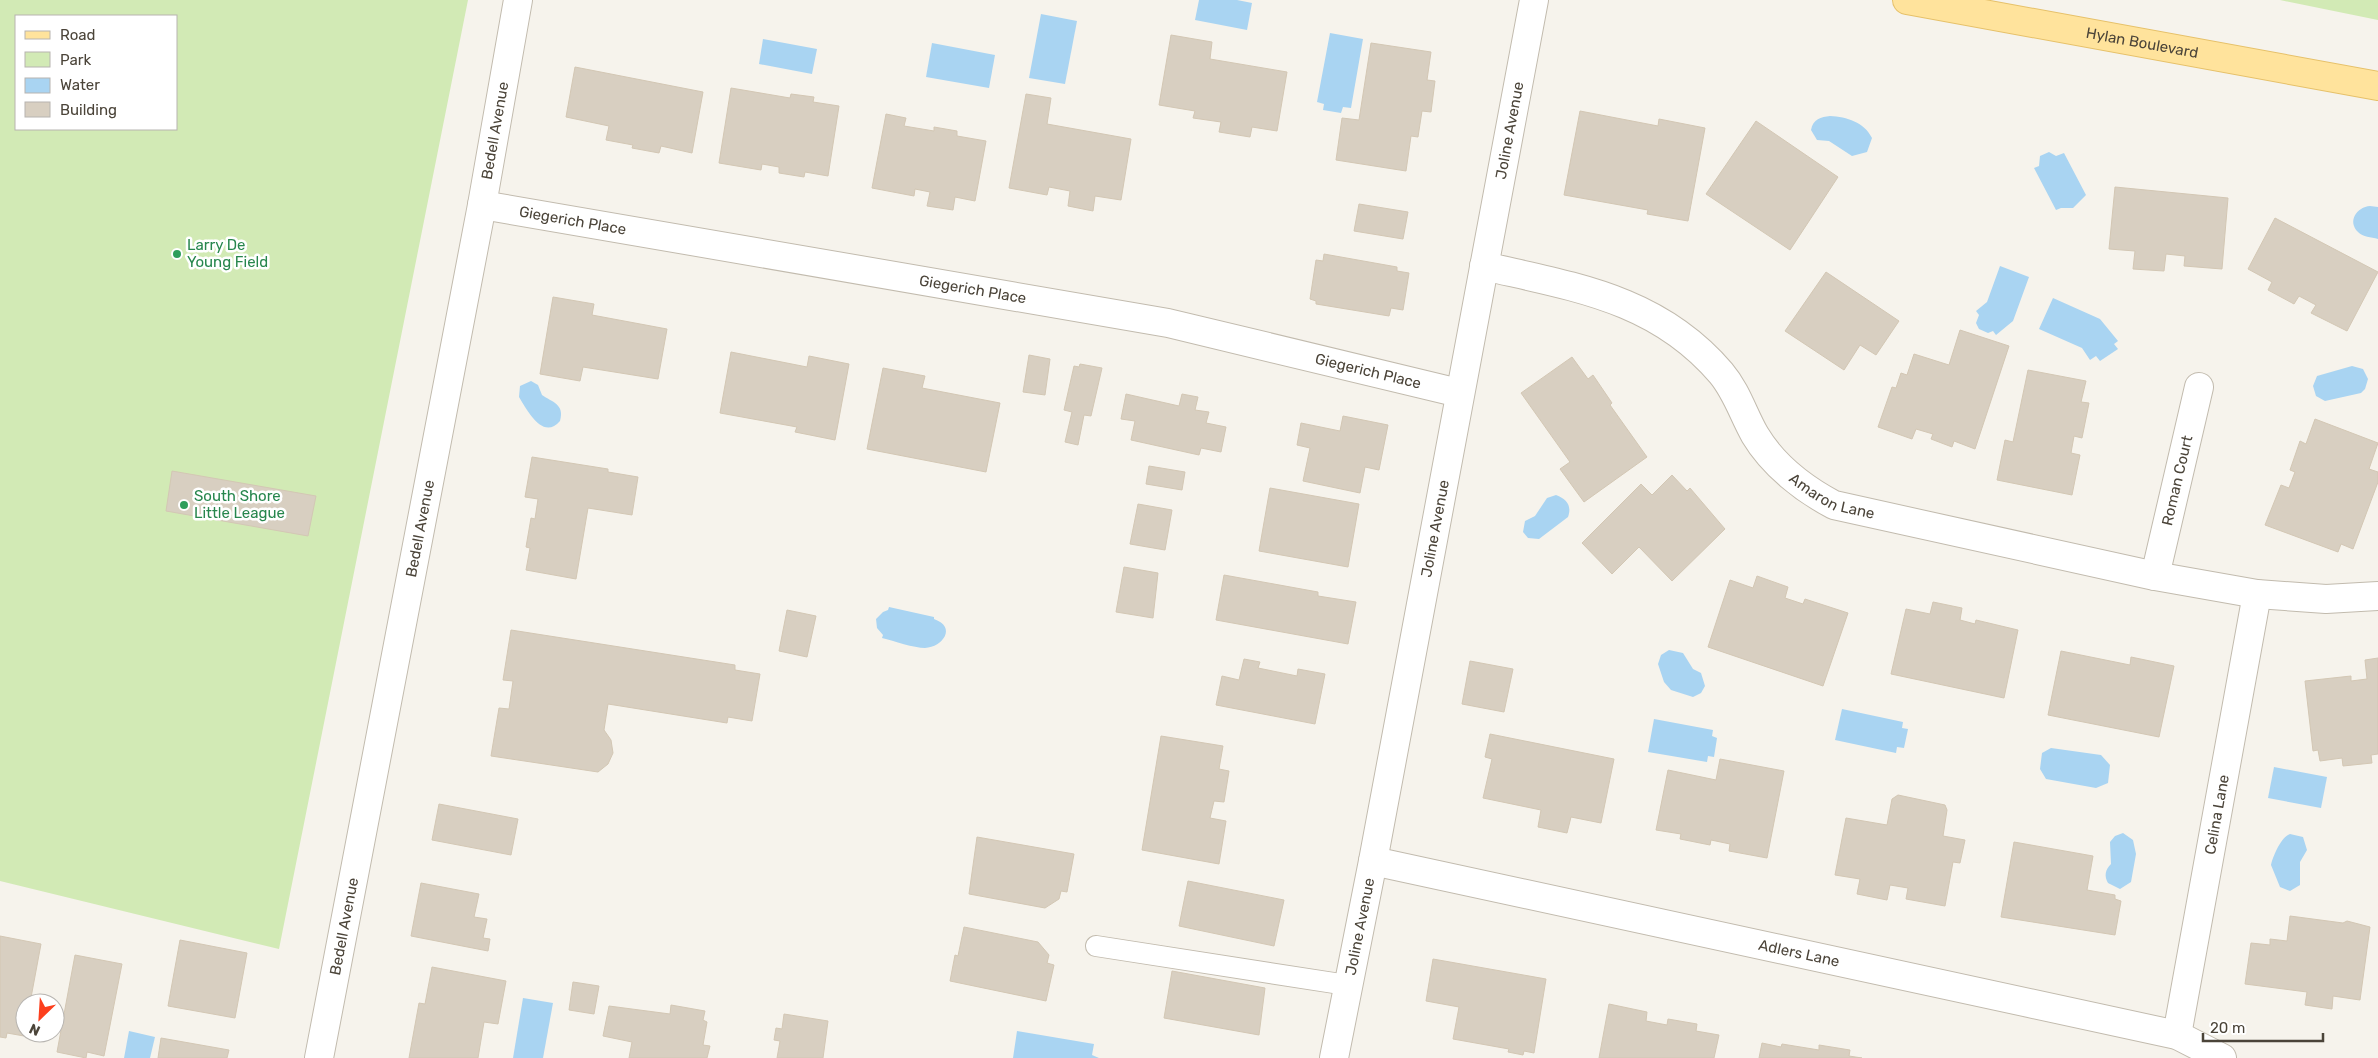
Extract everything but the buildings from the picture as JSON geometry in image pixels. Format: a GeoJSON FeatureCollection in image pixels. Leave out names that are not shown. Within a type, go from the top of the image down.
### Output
{"type":"FeatureCollection","features":[{"type":"Feature","properties":{"kind":"main road","name":"Hylan Boulevard"},"geometry":{"type":"LineString","coordinates":[[1921,1],[2378,86]]}},
{"type":"Feature","properties":{"kind":"street","name":"Bedell Avenue"},"geometry":{"type":"LineString","coordinates":[[319,1058],[482,205],[518,0]]}},
{"type":"Feature","properties":{"kind":"street","name":"Joline Avenue"},"geometry":{"type":"LineString","coordinates":[[1334,1058],[1373,861],[1534,0]]}},
{"type":"Feature","properties":{"kind":"street","name":"Giegerich Place"},"geometry":{"type":"LineString","coordinates":[[482,205],[1168,323],[1459,393]]}},
{"type":"Feature","properties":{"kind":"street","name":"Amaron Lane"},"geometry":{"type":"LineString","coordinates":[[1484,266],[1600,294],[1644,311],[1686,338],[1726,379],[1736,394],[1756,436],[1783,469],[1816,496],[1834,505],[2155,576],[2257,594]]}},
{"type":"Feature","properties":{"kind":"street","name":"Roman Court"},"geometry":{"type":"LineString","coordinates":[[2155,576],[2199,387]]}},
{"type":"Feature","properties":{"kind":"street"},"geometry":{"type":"LineString","coordinates":[[2257,594],[2326,600],[2378,596]]}},
{"type":"Feature","properties":{"kind":"street","name":"Celina Lane"},"geometry":{"type":"LineString","coordinates":[[2177,1035],[2257,594]]}},
{"type":"Feature","properties":{"kind":"street","name":"Adlers Lane"},"geometry":{"type":"LineString","coordinates":[[1373,861],[2177,1035],[2222,1058]]}},
{"type":"Feature","properties":{"kind":"lane"},"geometry":{"type":"LineString","coordinates":[[1096,946],[1348,986]]}},
{"type":"Feature","properties":{"kind":"green space","name":"South Shore Little League"},"geometry":{"type":"Polygon","coordinates":[[[0,0],[468,0],[279,949],[0,881],[0,0]]]}},
{"type":"Feature","properties":{"kind":"green space"},"geometry":{"type":"Polygon","coordinates":[[[2280,0],[2378,0],[2378,20],[2280,0]]]}},
{"type":"Feature","properties":{"kind":"water"},"geometry":{"type":"Polygon","coordinates":[[[1199,0],[1237,0],[1252,3],[1247,30],[1195,20],[1199,0]]]}},
{"type":"Feature","properties":{"kind":"water"},"geometry":{"type":"Polygon","coordinates":[[[1041,14],[1077,21],[1065,84],[1029,78],[1041,14]]]}},
{"type":"Feature","properties":{"kind":"water"},"geometry":{"type":"Polygon","coordinates":[[[1330,33],[1363,39],[1351,108],[1343,107],[1341,113],[1323,110],[1324,104],[1317,102],[1330,33]]]}},
{"type":"Feature","properties":{"kind":"water"},"geometry":{"type":"Polygon","coordinates":[[[763,39],[817,49],[812,74],[759,64],[763,39]]]}},
{"type":"Feature","properties":{"kind":"water"},"geometry":{"type":"Polygon","coordinates":[[[932,43],[995,55],[989,88],[926,77],[932,43]]]}},
{"type":"Feature","properties":{"kind":"water"},"geometry":{"type":"Polygon","coordinates":[[[1830,116],[1849,119],[1860,124],[1872,138],[1867,152],[1852,156],[1829,141],[1817,140],[1811,130],[1814,123],[1821,118],[1830,116]]]}},
{"type":"Feature","properties":{"kind":"water"},"geometry":{"type":"Polygon","coordinates":[[[2049,152],[2056,156],[2064,153],[2086,195],[2073,208],[2056,210],[2034,168],[2039,166],[2040,156],[2049,152]]]}},
{"type":"Feature","properties":{"kind":"water"},"geometry":{"type":"Polygon","coordinates":[[[2370,206],[2378,207],[2378,239],[2360,234],[2353,223],[2355,215],[2361,209],[2370,206]]]}},
{"type":"Feature","properties":{"kind":"water"},"geometry":{"type":"Polygon","coordinates":[[[2000,266],[2029,277],[2013,321],[1996,335],[1993,331],[1988,333],[1979,329],[1976,323],[1979,315],[1976,311],[1987,302],[2000,266]]]}},
{"type":"Feature","properties":{"kind":"water"},"geometry":{"type":"Polygon","coordinates":[[[2053,298],[2100,319],[2118,341],[2114,344],[2118,349],[2100,361],[2096,356],[2090,360],[2082,348],[2039,329],[2053,298]]]}},
{"type":"Feature","properties":{"kind":"water"},"geometry":{"type":"Polygon","coordinates":[[[2352,366],[2363,369],[2368,379],[2365,389],[2361,393],[2325,401],[2316,396],[2313,386],[2317,376],[2352,366]]]}},
{"type":"Feature","properties":{"kind":"water"},"geometry":{"type":"Polygon","coordinates":[[[531,381],[538,385],[542,395],[559,407],[561,411],[560,421],[554,426],[548,428],[542,426],[531,416],[519,397],[520,386],[531,381]]]}},
{"type":"Feature","properties":{"kind":"water"},"geometry":{"type":"Polygon","coordinates":[[[1556,495],[1568,503],[1568,517],[1539,539],[1528,538],[1523,532],[1525,521],[1535,516],[1547,498],[1556,495]]]}},
{"type":"Feature","properties":{"kind":"water"},"geometry":{"type":"Polygon","coordinates":[[[889,607],[934,617],[945,627],[945,636],[937,644],[925,648],[882,638],[883,635],[877,628],[876,619],[888,610],[889,607]]]}},
{"type":"Feature","properties":{"kind":"water"},"geometry":{"type":"Polygon","coordinates":[[[1669,650],[1683,653],[1693,669],[1701,673],[1705,686],[1701,693],[1693,697],[1671,690],[1664,682],[1658,664],[1661,655],[1669,650]]]}},
{"type":"Feature","properties":{"kind":"water"},"geometry":{"type":"Polygon","coordinates":[[[1842,709],[1903,722],[1902,728],[1908,729],[1904,748],[1897,747],[1896,753],[1835,740],[1842,709]]]}},
{"type":"Feature","properties":{"kind":"water"},"geometry":{"type":"Polygon","coordinates":[[[1654,719],[1713,730],[1712,736],[1717,738],[1714,757],[1708,756],[1707,762],[1648,752],[1654,719]]]}},
{"type":"Feature","properties":{"kind":"water"},"geometry":{"type":"Polygon","coordinates":[[[2051,748],[2101,755],[2110,765],[2108,783],[2096,788],[2046,779],[2040,769],[2042,753],[2051,748]]]}},
{"type":"Feature","properties":{"kind":"water"},"geometry":{"type":"Polygon","coordinates":[[[2274,767],[2327,777],[2321,808],[2268,798],[2274,767]]]}},
{"type":"Feature","properties":{"kind":"water"},"geometry":{"type":"Polygon","coordinates":[[[2123,833],[2133,840],[2136,854],[2131,882],[2120,889],[2108,883],[2106,871],[2111,864],[2110,842],[2115,836],[2123,833]]]}},
{"type":"Feature","properties":{"kind":"water"},"geometry":{"type":"Polygon","coordinates":[[[2290,834],[2303,837],[2307,850],[2300,862],[2300,885],[2290,891],[2280,887],[2271,865],[2281,843],[2290,834]]]}},
{"type":"Feature","properties":{"kind":"water"},"geometry":{"type":"Polygon","coordinates":[[[523,998],[553,1003],[543,1058],[513,1058],[523,998]]]}},
{"type":"Feature","properties":{"kind":"water"},"geometry":{"type":"Polygon","coordinates":[[[129,1031],[155,1037],[150,1058],[124,1058],[129,1031]]]}},
{"type":"Feature","properties":{"kind":"water"},"geometry":{"type":"Polygon","coordinates":[[[1017,1031],[1094,1044],[1092,1055],[1099,1058],[1013,1058],[1017,1031]]]}},
{"type":"Feature","properties":{"kind":"place","name":"Larry De Young Field"},"geometry":{"type":"Point","coordinates":[177,254]}},
{"type":"Feature","properties":{"kind":"place","name":"South Shore Little League"},"geometry":{"type":"Point","coordinates":[184,505]}}]}
